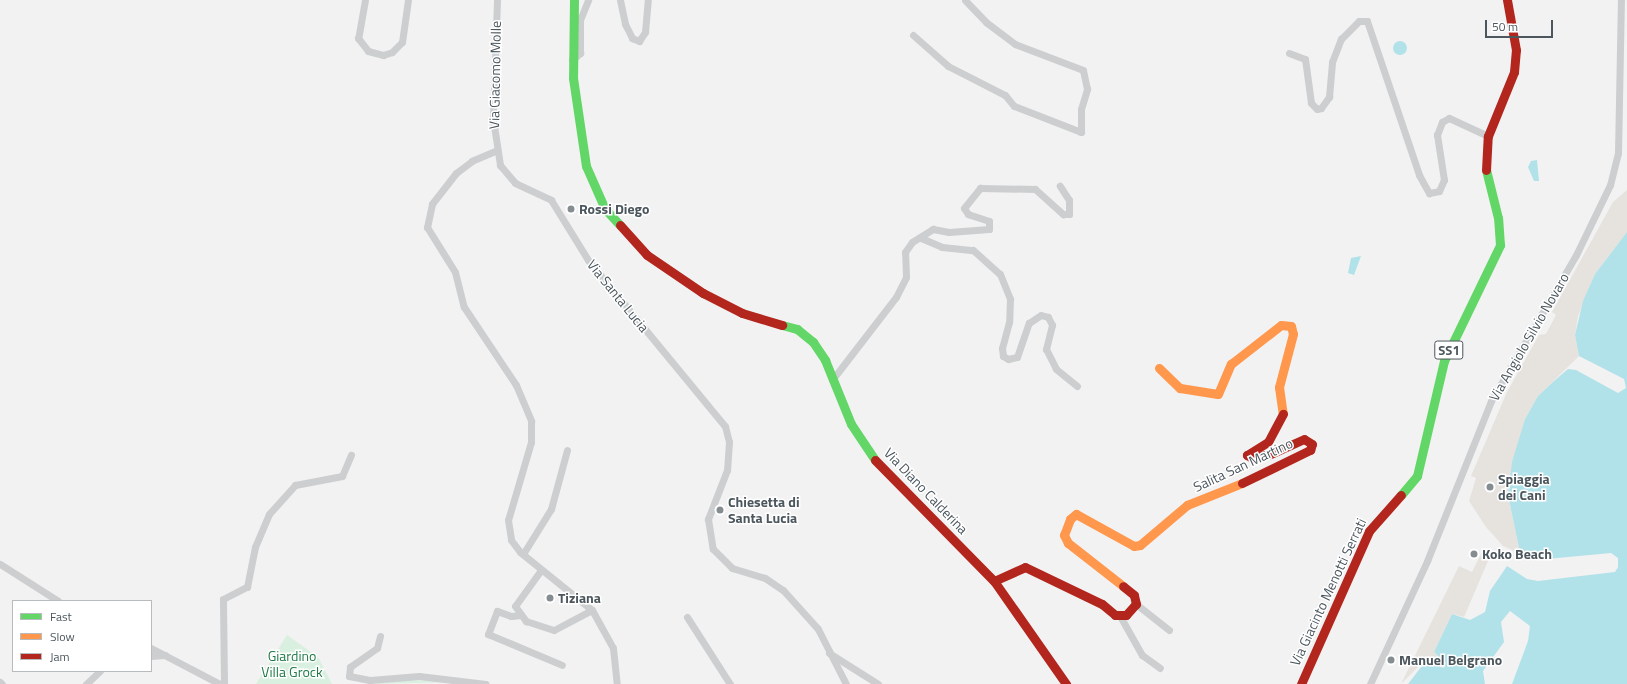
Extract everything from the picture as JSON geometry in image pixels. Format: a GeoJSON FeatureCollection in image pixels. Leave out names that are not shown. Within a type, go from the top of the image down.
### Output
{"type":"FeatureCollection","features":[{"type":"Feature","properties":{"kind":"main road","name":"Via Diano Calderina"},"geometry":{"type":"LineString","coordinates":[[574,0],[572,60],[586,166],[608,213],[647,255],[703,293],[747,315],[797,329],[813,342],[832,380],[851,424],[876,462],[994,581],[1066,684]]}},
{"type":"Feature","properties":{"kind":"main road","name":"Via Giacinto Menotti Serrati"},"geometry":{"type":"LineString","coordinates":[[1301,684],[1369,531],[1417,476],[1444,361],[1500,245],[1498,218],[1486,176],[1488,136],[1514,72],[1516,50],[1507,0]]}},
{"type":"Feature","properties":{"kind":"main road","name":"Salita San Martino"},"geometry":{"type":"LineString","coordinates":[[1136,604],[1131,592],[1068,543],[1065,527],[1076,514],[1136,546],[1155,533],[1187,505],[1274,469],[1310,450],[1312,444],[1304,439],[1270,454],[1252,458],[1247,455],[1268,442],[1279,427],[1284,411],[1279,387],[1282,361],[1293,334],[1291,326],[1280,325],[1231,364],[1218,394],[1180,388],[1159,368]]}},
{"type":"Feature","properties":{"kind":"main road"},"geometry":{"type":"LineString","coordinates":[[994,581],[1025,567],[1120,616],[1132,611],[1136,604]]}},
{"type":"Feature","properties":{"kind":"street"},"geometry":{"type":"LineString","coordinates":[[365,0],[358,38],[368,51],[383,55],[392,52],[402,42],[408,0]]}},
{"type":"Feature","properties":{"kind":"street","name":"Via Giacomo Molle"},"geometry":{"type":"LineString","coordinates":[[495,151],[498,0]]}},
{"type":"Feature","properties":{"kind":"street"},"geometry":{"type":"LineString","coordinates":[[572,60],[580,53],[580,20],[588,0]]}},
{"type":"Feature","properties":{"kind":"street"},"geometry":{"type":"LineString","coordinates":[[620,0],[625,24],[632,38],[639,41],[645,32],[648,0]]}},
{"type":"Feature","properties":{"kind":"street"},"geometry":{"type":"LineString","coordinates":[[913,35],[948,66],[1005,95],[1014,106],[1081,132],[1081,109],[1087,89],[1083,70],[1015,44],[986,22],[965,0]]}},
{"type":"Feature","properties":{"kind":"street","name":"Via Angiolo Silvio Novaro"},"geometry":{"type":"LineString","coordinates":[[1370,684],[1427,561],[1491,401],[1580,248],[1610,185],[1618,153],[1621,0]]}},
{"type":"Feature","properties":{"kind":"street"},"geometry":{"type":"LineString","coordinates":[[1289,53],[1305,59],[1311,102],[1317,109],[1321,108],[1329,97],[1332,62],[1341,39],[1359,21],[1367,21],[1429,193],[1439,190],[1444,180],[1437,135],[1442,122],[1449,118],[1488,136]]}},
{"type":"Feature","properties":{"kind":"street"},"geometry":{"type":"LineString","coordinates":[[495,151],[472,161],[456,173],[432,204],[427,221],[430,237],[455,272],[464,307],[525,402],[531,421],[531,442],[508,520],[512,540],[523,554],[541,570],[592,610],[611,643],[617,684]]}},
{"type":"Feature","properties":{"kind":"street","name":"Via Santa Lucia"},"geometry":{"type":"LineString","coordinates":[[495,151],[511,180],[555,205],[588,260],[725,426],[729,442],[727,470],[708,519],[708,534],[717,555],[732,568],[778,585],[818,629],[846,684]]}},
{"type":"Feature","properties":{"kind":"street"},"geometry":{"type":"LineString","coordinates":[[832,380],[896,297],[906,277],[905,252],[912,242],[921,238],[933,229],[949,232],[988,229],[989,221],[968,214],[964,208],[980,188],[1035,189],[1064,214],[1069,214],[1069,200],[1060,186]]}},
{"type":"Feature","properties":{"kind":"street"},"geometry":{"type":"LineString","coordinates":[[921,238],[942,247],[973,250],[1000,274],[1010,299],[1009,322],[1002,348],[1003,356],[1008,359],[1017,356],[1029,323],[1041,315],[1048,317],[1052,325],[1046,349],[1056,369],[1077,386]]}},
{"type":"Feature","properties":{"kind":"street"},"geometry":{"type":"LineString","coordinates":[[523,554],[551,509],[567,450]]}},
{"type":"Feature","properties":{"kind":"street"},"geometry":{"type":"LineString","coordinates":[[224,684],[223,599],[247,587],[255,547],[269,514],[295,485],[342,476],[351,455]]}},
{"type":"Feature","properties":{"kind":"street"},"geometry":{"type":"LineString","coordinates":[[0,564],[56,600]]}},
{"type":"Feature","properties":{"kind":"street"},"geometry":{"type":"LineString","coordinates":[[541,570],[515,606],[520,615],[541,628],[554,630],[592,610]]}},
{"type":"Feature","properties":{"kind":"street"},"geometry":{"type":"LineString","coordinates":[[1136,604],[1169,630]]}},
{"type":"Feature","properties":{"kind":"street"},"geometry":{"type":"LineString","coordinates":[[520,615],[511,616],[497,611],[488,634],[562,665]]}},
{"type":"Feature","properties":{"kind":"street"},"geometry":{"type":"LineString","coordinates":[[1120,616],[1142,656],[1160,668]]}},
{"type":"Feature","properties":{"kind":"street"},"geometry":{"type":"LineString","coordinates":[[687,617],[730,684]]}},
{"type":"Feature","properties":{"kind":"street"},"geometry":{"type":"LineString","coordinates":[[380,636],[377,648],[350,667],[349,676],[364,680],[419,676],[486,684]]}},
{"type":"Feature","properties":{"kind":"street"},"geometry":{"type":"LineString","coordinates":[[152,648],[167,654],[220,684]]}},
{"type":"Feature","properties":{"kind":"street"},"geometry":{"type":"LineString","coordinates":[[829,653],[878,684]]}},
{"type":"Feature","properties":{"kind":"street"},"geometry":{"type":"LineString","coordinates":[[152,656],[167,654]]}},
{"type":"Feature","properties":{"kind":"street"},"geometry":{"type":"LineString","coordinates":[[86,684],[99,672]]}},
{"type":"Feature","properties":{"kind":"green space","name":"Giardino Villa Grock"},"geometry":{"type":"Polygon","coordinates":[[[287,635],[318,657],[332,684],[256,684],[287,635]]]}},
{"type":"Feature","properties":{"kind":"green space"},"geometry":{"type":"Polygon","coordinates":[[[408,680],[432,681],[459,682],[369,684],[408,680]]]}},
{"type":"Feature","properties":{"kind":"sand"},"geometry":{"type":"Polygon","coordinates":[[[1627,190],[1627,232],[1595,274],[1578,316],[1575,335],[1579,356],[1538,396],[1525,419],[1508,495],[1519,548],[1526,556],[1503,546],[1486,527],[1469,501],[1476,478],[1471,476],[1507,392],[1539,335],[1546,334],[1556,315],[1552,312],[1613,202],[1627,190]]]}},
{"type":"Feature","properties":{"kind":"sand"},"geometry":{"type":"Polygon","coordinates":[[[1483,550],[1491,554],[1464,617],[1452,614],[1434,652],[1447,663],[1444,668],[1425,660],[1401,684],[1459,566],[1472,572],[1483,550]]]}},
{"type":"Feature","properties":{"kind":"water"},"geometry":{"type":"Polygon","coordinates":[[[1397,41],[1403,41],[1407,45],[1407,51],[1403,55],[1397,55],[1393,51],[1393,45],[1397,41]]]}},
{"type":"Feature","properties":{"kind":"water"},"geometry":{"type":"Polygon","coordinates":[[[1537,160],[1539,181],[1534,181],[1528,167],[1531,161],[1537,160]]]}},
{"type":"Feature","properties":{"kind":"water"},"geometry":{"type":"Polygon","coordinates":[[[1627,232],[1627,684],[1408,684],[1425,662],[1444,668],[1446,663],[1434,652],[1452,614],[1470,620],[1485,612],[1490,591],[1507,566],[1527,579],[1538,581],[1615,572],[1618,567],[1618,558],[1611,553],[1536,560],[1526,556],[1519,548],[1508,495],[1512,462],[1525,419],[1538,396],[1554,381],[1568,369],[1576,370],[1618,393],[1626,388],[1624,379],[1579,356],[1575,335],[1583,301],[1595,274],[1627,232]]]}},
{"type":"Feature","properties":{"kind":"water"},"geometry":{"type":"Polygon","coordinates":[[[1361,256],[1354,275],[1348,273],[1351,258],[1361,256]]]}},
{"type":"Feature","properties":{"kind":"pier"},"geometry":{"type":"Polygon","coordinates":[[[1510,611],[1530,626],[1528,641],[1512,684],[1485,684],[1483,671],[1504,642],[1501,622],[1510,611]]]}},
{"type":"Feature","properties":{"kind":"traffic: fast"},"geometry":{"type":"LineString","coordinates":[[574,0],[573,78],[586,166],[605,209],[620,225]]}},
{"type":"Feature","properties":{"kind":"traffic: fast"},"geometry":{"type":"LineString","coordinates":[[1401,495],[1417,476],[1444,361],[1500,245],[1498,218],[1486,170]]}},
{"type":"Feature","properties":{"kind":"traffic: fast"},"geometry":{"type":"LineString","coordinates":[[782,325],[797,329],[813,342],[825,360],[851,424],[875,460]]}},
{"type":"Feature","properties":{"kind":"traffic: slow"},"geometry":{"type":"LineString","coordinates":[[1159,368],[1180,388],[1218,394],[1231,364],[1281,325],[1291,326],[1293,334],[1279,387],[1283,414]]}},
{"type":"Feature","properties":{"kind":"traffic: slow"},"geometry":{"type":"LineString","coordinates":[[1123,586],[1068,543],[1064,535],[1070,519],[1076,514],[1134,546],[1140,545],[1187,505],[1242,483]]}},
{"type":"Feature","properties":{"kind":"traffic: jam"},"geometry":{"type":"LineString","coordinates":[[1486,170],[1488,136],[1514,72],[1516,50],[1507,0]]}},
{"type":"Feature","properties":{"kind":"traffic: jam"},"geometry":{"type":"LineString","coordinates":[[620,225],[647,255],[703,293],[742,313],[782,325]]}},
{"type":"Feature","properties":{"kind":"traffic: jam"},"geometry":{"type":"LineString","coordinates":[[1242,483],[1310,450],[1312,444],[1304,439],[1270,454],[1252,458],[1247,455],[1268,442],[1283,414]]}},
{"type":"Feature","properties":{"kind":"traffic: jam"},"geometry":{"type":"LineString","coordinates":[[875,460],[994,581],[1066,684]]}},
{"type":"Feature","properties":{"kind":"traffic: jam"},"geometry":{"type":"LineString","coordinates":[[1301,684],[1369,531],[1401,495]]}},
{"type":"Feature","properties":{"kind":"traffic: jam"},"geometry":{"type":"LineString","coordinates":[[994,581],[1025,567],[1102,604],[1115,615],[1126,615],[1136,604],[1134,595],[1123,586]]}},
{"type":"Feature","properties":{"kind":"place","name":"Rossi Diego"},"geometry":{"type":"Point","coordinates":[571,209]}},
{"type":"Feature","properties":{"kind":"place","name":"Spiaggia dei Cani"},"geometry":{"type":"Point","coordinates":[1490,487]}},
{"type":"Feature","properties":{"kind":"place","name":"Chiesetta di Santa Lucia"},"geometry":{"type":"Point","coordinates":[720,510]}},
{"type":"Feature","properties":{"kind":"place","name":"Koko Beach"},"geometry":{"type":"Point","coordinates":[1474,554]}},
{"type":"Feature","properties":{"kind":"place","name":"Tiziana"},"geometry":{"type":"Point","coordinates":[550,598]}},
{"type":"Feature","properties":{"kind":"place","name":"Manuel Belgrano"},"geometry":{"type":"Point","coordinates":[1391,660]}}]}
